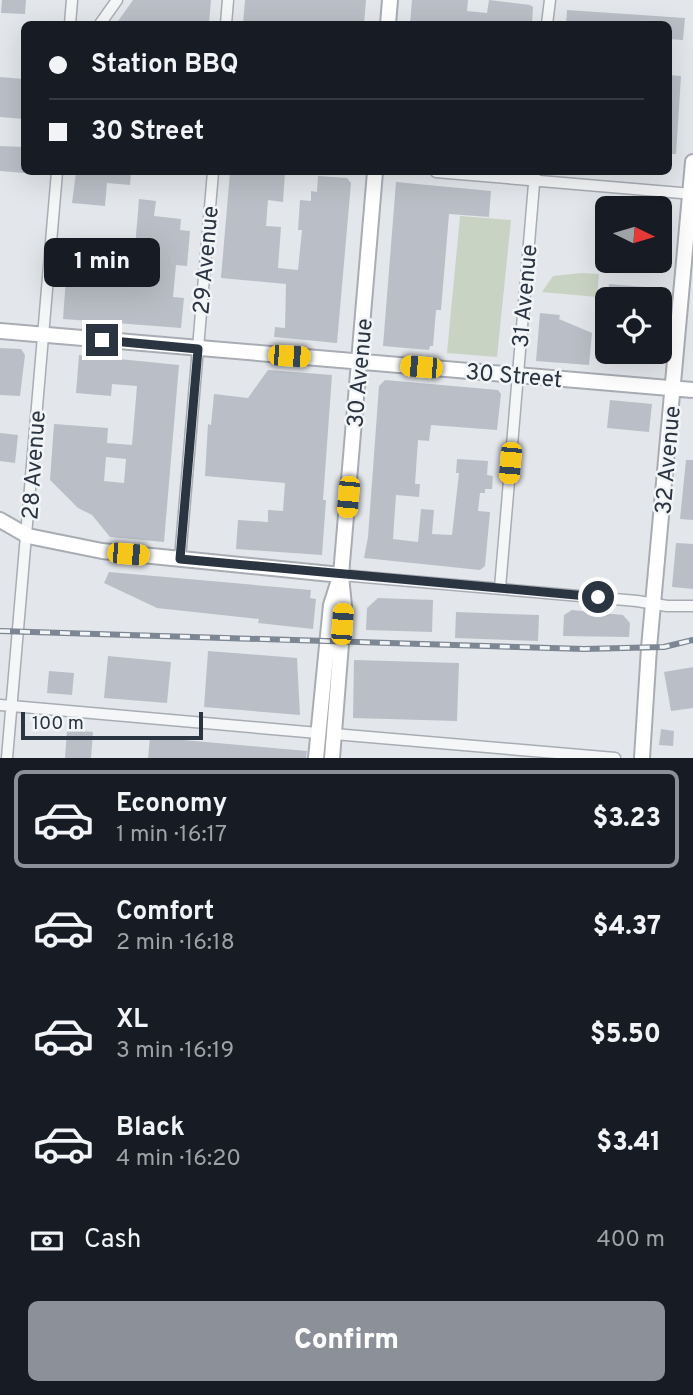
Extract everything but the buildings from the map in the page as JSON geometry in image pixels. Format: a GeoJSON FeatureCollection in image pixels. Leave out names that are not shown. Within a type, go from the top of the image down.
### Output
{"type":"FeatureCollection","features":[{"type":"Feature","properties":{"kind":"street"},"geometry":{"type":"LineString","coordinates":[[71,21],[72,0]]}},
{"type":"Feature","properties":{"kind":"street"},"geometry":{"type":"LineString","coordinates":[[102,21],[117,0]]}},
{"type":"Feature","properties":{"kind":"street"},"geometry":{"type":"LineString","coordinates":[[226,21],[228,0]]}},
{"type":"Feature","properties":{"kind":"street"},"geometry":{"type":"LineString","coordinates":[[388,21],[390,0]]}},
{"type":"Feature","properties":{"kind":"street"},"geometry":{"type":"LineString","coordinates":[[547,21],[550,0]]}},
{"type":"Feature","properties":{"kind":"street","name":"32 Avenue"},"geometry":{"type":"LineString","coordinates":[[642,758],[653,604],[693,162]]}},
{"type":"Feature","properties":{"kind":"street","name":"28 Avenue"},"geometry":{"type":"LineString","coordinates":[[7,758],[57,175]]}},
{"type":"Feature","properties":{"kind":"street","name":"29 Avenue"},"geometry":{"type":"LineString","coordinates":[[180,559],[213,175]]}},
{"type":"Feature","properties":{"kind":"street","name":"30 Avenue"},"geometry":{"type":"LineString","coordinates":[[332,758],[344,606],[341,575],[375,175]]}},
{"type":"Feature","properties":{"kind":"street"},"geometry":{"type":"LineString","coordinates":[[510,175],[692,194]]}},
{"type":"Feature","properties":{"kind":"street","name":"31 Avenue"},"geometry":{"type":"LineString","coordinates":[[500,588],[535,176]]}},
{"type":"Feature","properties":{"kind":"street","name":"30 Street"},"geometry":{"type":"LineString","coordinates":[[0,331],[693,390]]}},
{"type":"Feature","properties":{"kind":"street"},"geometry":{"type":"LineString","coordinates":[[0,520],[28,536],[102,551],[693,606]]}},
{"type":"Feature","properties":{"kind":"street"},"geometry":{"type":"LineString","coordinates":[[301,571],[325,582],[331,592],[331,605]]}},
{"type":"Feature","properties":{"kind":"street","name":"30 Avenue"},"geometry":{"type":"LineString","coordinates":[[316,758],[331,605],[341,575]]}},
{"type":"Feature","properties":{"kind":"street"},"geometry":{"type":"LineString","coordinates":[[0,705],[318,733]]}},
{"type":"Feature","properties":{"kind":"street"},"geometry":{"type":"LineString","coordinates":[[334,734],[615,758]]}},
{"type":"Feature","properties":{"kind":"green space"},"geometry":{"type":"Polygon","coordinates":[[[460,216],[511,220],[497,357],[447,353],[460,216]]]}},
{"type":"Feature","properties":{"kind":"green space"},"geometry":{"type":"Polygon","coordinates":[[[599,274],[595,297],[542,292],[553,276],[599,274]]]}},
{"type":"Feature","properties":{"kind":"railway"},"geometry":{"type":"LineString","coordinates":[[0,631],[584,649],[664,647],[693,640]]}},
{"type":"Feature","properties":{"kind":"route"},"geometry":{"type":"LineString","coordinates":[[102,340],[198,349],[180,559],[598,597]]}}]}
